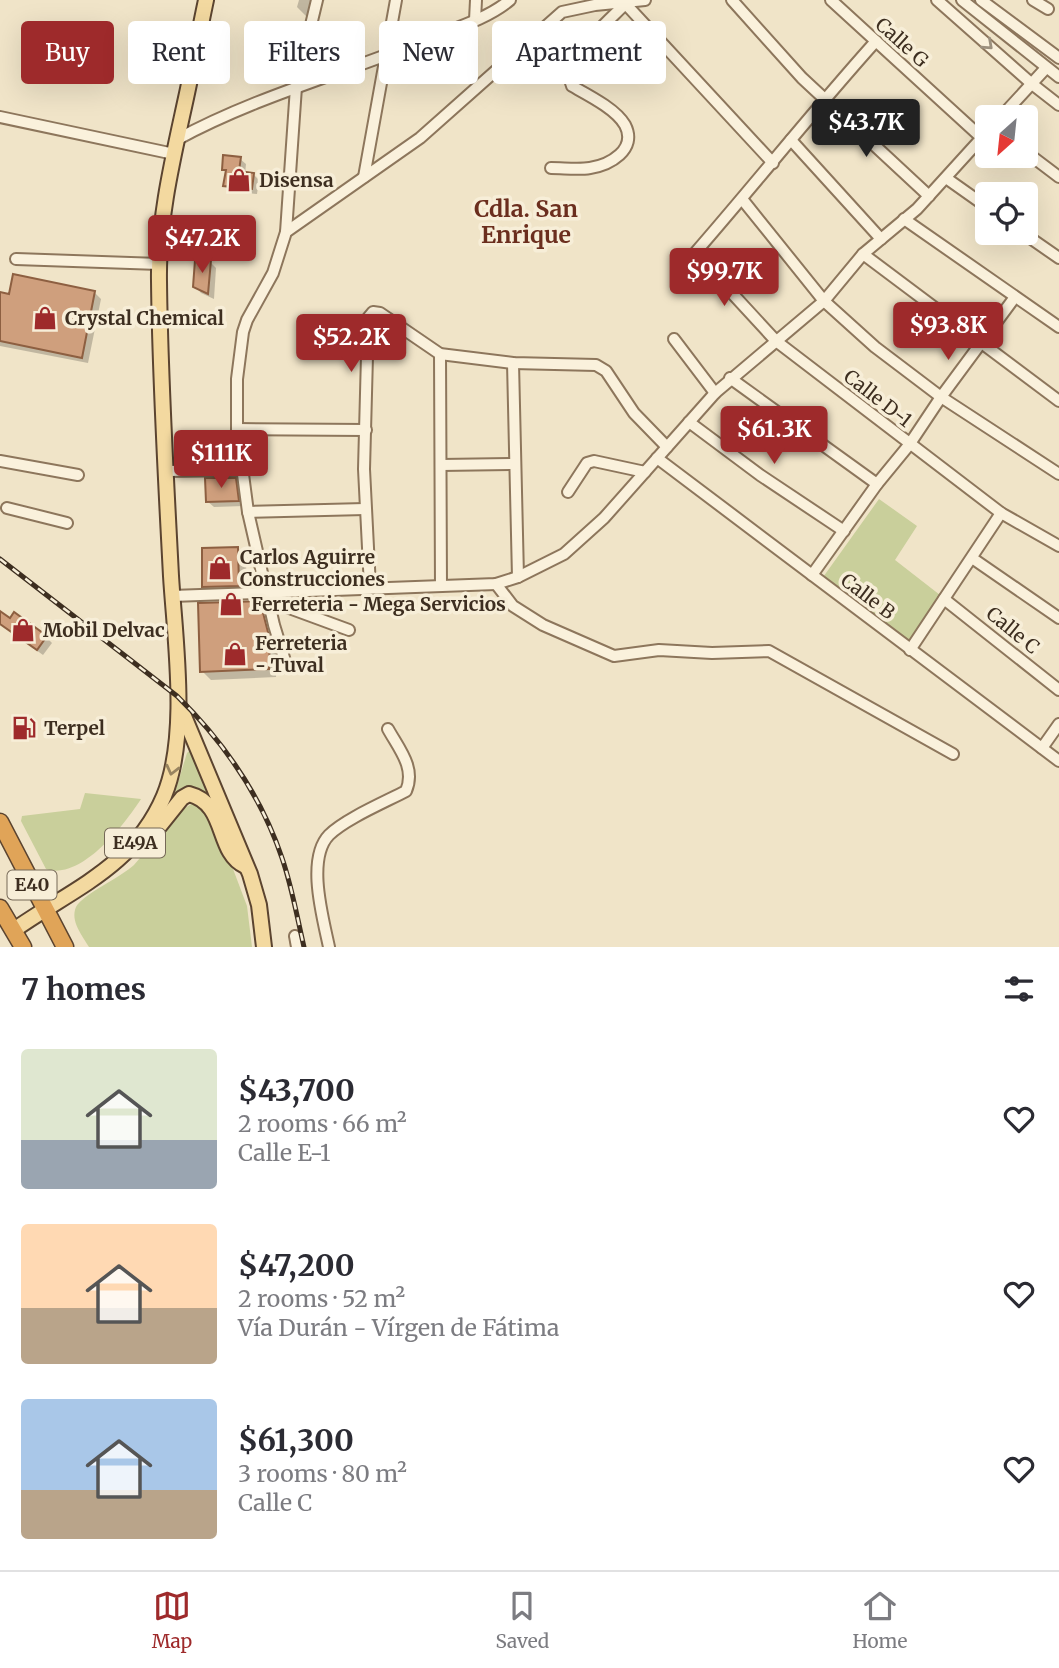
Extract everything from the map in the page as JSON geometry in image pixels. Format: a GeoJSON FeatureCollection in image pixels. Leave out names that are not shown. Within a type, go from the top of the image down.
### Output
{"type":"FeatureCollection","features":[{"type":"Feature","properties":{"kind":"highway","name":"E40"},"geometry":{"type":"LineString","coordinates":[[0,822],[65,947]]}},
{"type":"Feature","properties":{"kind":"highway","name":"E40"},"geometry":{"type":"LineString","coordinates":[[0,908],[23,947]]}},
{"type":"Feature","properties":{"kind":"main road","name":"E49A"},"geometry":{"type":"LineString","coordinates":[[13,930],[103,874],[134,844],[153,818],[171,777],[176,752],[178,703],[159,264],[161,227],[175,147],[206,0]]}},
{"type":"Feature","properties":{"kind":"main road","name":"E49A"},"geometry":{"type":"LineString","coordinates":[[178,703],[247,867],[259,905],[264,947]]}},
{"type":"Feature","properties":{"kind":"main road"},"geometry":{"type":"LineString","coordinates":[[134,844],[150,838],[181,798],[190,794],[202,797],[211,806],[231,853],[237,862],[247,867]]}},
{"type":"Feature","properties":{"kind":"street"},"geometry":{"type":"LineString","coordinates":[[285,661],[248,512],[237,429],[237,379],[247,320],[273,274],[286,232],[296,87],[317,0]]}},
{"type":"Feature","properties":{"kind":"street"},"geometry":{"type":"LineString","coordinates":[[392,21],[396,0]]}},
{"type":"Feature","properties":{"kind":"street"},"geometry":{"type":"LineString","coordinates":[[475,0],[475,20],[510,0]]}},
{"type":"Feature","properties":{"kind":"street"},"geometry":{"type":"LineString","coordinates":[[286,232],[420,138],[562,12],[595,5],[645,0]]}},
{"type":"Feature","properties":{"kind":"street"},"geometry":{"type":"LineString","coordinates":[[732,0],[802,78],[929,196]]}},
{"type":"Feature","properties":{"kind":"street","name":"Calle G"},"geometry":{"type":"LineString","coordinates":[[831,0],[975,127]]}},
{"type":"Feature","properties":{"kind":"street"},"geometry":{"type":"LineString","coordinates":[[937,0],[1059,105]]}},
{"type":"Feature","properties":{"kind":"street"},"geometry":{"type":"LineString","coordinates":[[962,0],[1059,77]]}},
{"type":"Feature","properties":{"kind":"street"},"geometry":{"type":"LineString","coordinates":[[981,0],[1059,58]]}},
{"type":"Feature","properties":{"kind":"street"},"geometry":{"type":"LineString","coordinates":[[1033,0],[1048,9]]}},
{"type":"Feature","properties":{"kind":"street"},"geometry":{"type":"LineString","coordinates":[[624,2],[773,163]]}},
{"type":"Feature","properties":{"kind":"street"},"geometry":{"type":"LineString","coordinates":[[551,168],[590,168],[617,159],[623,153],[627,134],[624,124],[597,100],[572,86],[569,74],[578,55],[624,2]]}},
{"type":"Feature","properties":{"kind":"street"},"geometry":{"type":"LineString","coordinates":[[876,41],[741,200],[824,301],[875,347],[941,397],[1059,474]]}},
{"type":"Feature","properties":{"kind":"street"},"geometry":{"type":"LineString","coordinates":[[0,117],[175,147],[211,121],[379,58]]}},
{"type":"Feature","properties":{"kind":"street"},"geometry":{"type":"LineString","coordinates":[[1012,105],[1046,68]]}},
{"type":"Feature","properties":{"kind":"street"},"geometry":{"type":"LineString","coordinates":[[364,177],[380,84]]}},
{"type":"Feature","properties":{"kind":"street"},"geometry":{"type":"LineString","coordinates":[[791,140],[881,239]]}},
{"type":"Feature","properties":{"kind":"street"},"geometry":{"type":"LineString","coordinates":[[172,596],[496,584],[518,578],[564,554],[604,518],[730,378],[824,301],[863,254],[929,196],[975,145]]}},
{"type":"Feature","properties":{"kind":"street"},"geometry":{"type":"LineString","coordinates":[[1038,161],[1059,177]]}},
{"type":"Feature","properties":{"kind":"street"},"geometry":{"type":"LineString","coordinates":[[946,178],[975,199]]}},
{"type":"Feature","properties":{"kind":"street","name":"Calle D-1"},"geometry":{"type":"LineString","coordinates":[[741,200],[695,253],[776,341],[1000,513],[1057,540]]}},
{"type":"Feature","properties":{"kind":"street"},"geometry":{"type":"LineString","coordinates":[[904,219],[1059,327]]}},
{"type":"Feature","properties":{"kind":"street"},"geometry":{"type":"LineString","coordinates":[[1038,243],[1059,258]]}},
{"type":"Feature","properties":{"kind":"street"},"geometry":{"type":"LineString","coordinates":[[863,254],[1059,401]]}},
{"type":"Feature","properties":{"kind":"street"},"geometry":{"type":"LineString","coordinates":[[16,259],[159,264]]}},
{"type":"Feature","properties":{"kind":"street"},"geometry":{"type":"LineString","coordinates":[[812,575],[1015,297]]}},
{"type":"Feature","properties":{"kind":"street"},"geometry":{"type":"LineString","coordinates":[[370,587],[365,509],[368,318],[373,312],[380,313],[440,354],[513,363],[596,365],[606,371],[641,422],[667,447]]}},
{"type":"Feature","properties":{"kind":"street"},"geometry":{"type":"LineString","coordinates":[[674,339],[715,393]]}},
{"type":"Feature","properties":{"kind":"street"},"geometry":{"type":"LineString","coordinates":[[440,354],[441,586]]}},
{"type":"Feature","properties":{"kind":"street"},"geometry":{"type":"LineString","coordinates":[[513,363],[518,578]]}},
{"type":"Feature","properties":{"kind":"street"},"geometry":{"type":"LineString","coordinates":[[730,378],[877,484]]}},
{"type":"Feature","properties":{"kind":"street"},"geometry":{"type":"LineString","coordinates":[[689,422],[760,475],[845,531]]}},
{"type":"Feature","properties":{"kind":"street"},"geometry":{"type":"LineString","coordinates":[[237,429],[366,430]]}},
{"type":"Feature","properties":{"kind":"street","name":"Calle B"},"geometry":{"type":"LineString","coordinates":[[657,458],[1059,761]]}},
{"type":"Feature","properties":{"kind":"street"},"geometry":{"type":"LineString","coordinates":[[0,461],[78,475]]}},
{"type":"Feature","properties":{"kind":"street"},"geometry":{"type":"LineString","coordinates":[[568,492],[587,463],[594,461],[645,472]]}},
{"type":"Feature","properties":{"kind":"street"},"geometry":{"type":"LineString","coordinates":[[441,465],[515,464]]}},
{"type":"Feature","properties":{"kind":"street"},"geometry":{"type":"LineString","coordinates":[[166,471],[243,470]]}},
{"type":"Feature","properties":{"kind":"street"},"geometry":{"type":"LineString","coordinates":[[7,508],[67,523]]}},
{"type":"Feature","properties":{"kind":"street"},"geometry":{"type":"LineString","coordinates":[[248,512],[365,509]]}},
{"type":"Feature","properties":{"kind":"street"},"geometry":{"type":"LineString","coordinates":[[910,650],[1000,513]]}},
{"type":"Feature","properties":{"kind":"street"},"geometry":{"type":"LineString","coordinates":[[972,558],[1059,618]]}},
{"type":"Feature","properties":{"kind":"street"},"geometry":{"type":"LineString","coordinates":[[496,584],[513,606],[542,625],[614,656],[659,650],[712,653],[769,651],[953,754]]}},
{"type":"Feature","properties":{"kind":"street","name":"Calle C"},"geometry":{"type":"LineString","coordinates":[[944,599],[1059,690]]}},
{"type":"Feature","properties":{"kind":"street"},"geometry":{"type":"LineString","coordinates":[[271,608],[281,605],[349,630]]}},
{"type":"Feature","properties":{"kind":"street"},"geometry":{"type":"LineString","coordinates":[[1042,748],[1059,724]]}},
{"type":"Feature","properties":{"kind":"street"},"geometry":{"type":"LineString","coordinates":[[329,947],[318,891],[320,853],[328,836],[341,826],[406,791],[411,780],[408,766],[388,729]]}},
{"type":"Feature","properties":{"kind":"green space"},"geometry":{"type":"Polygon","coordinates":[[[879,499],[917,526],[895,560],[940,595],[907,644],[821,580],[879,499]]]}},
{"type":"Feature","properties":{"kind":"green space"},"geometry":{"type":"Polygon","coordinates":[[[190,750],[212,799],[172,802],[187,753],[190,750]]]}},
{"type":"Feature","properties":{"kind":"green space"},"geometry":{"type":"Polygon","coordinates":[[[85,793],[141,799],[113,835],[87,859],[73,867],[46,869],[21,821],[22,816],[80,809],[85,793]]]}},
{"type":"Feature","properties":{"kind":"green space"},"geometry":{"type":"Polygon","coordinates":[[[194,803],[202,806],[230,861],[247,906],[252,947],[89,947],[76,923],[76,907],[86,897],[134,865],[180,812],[194,803]]]}},
{"type":"Feature","properties":{"kind":"building","name":"Disensa"},"geometry":{"type":"Polygon","coordinates":[[[223,155],[241,157],[239,171],[254,173],[252,189],[223,186],[226,170],[222,170],[223,155]]]}},
{"type":"Feature","properties":{"kind":"building"},"geometry":{"type":"Polygon","coordinates":[[[195,260],[211,260],[208,294],[193,287],[195,260]]]}},
{"type":"Feature","properties":{"kind":"building","name":"Crystal Chemical"},"geometry":{"type":"Polygon","coordinates":[[[13,274],[95,291],[82,358],[0,341],[0,292],[9,294],[13,274]]]}},
{"type":"Feature","properties":{"kind":"building"},"geometry":{"type":"Polygon","coordinates":[[[205,478],[236,478],[239,501],[206,502],[205,478]]]}},
{"type":"Feature","properties":{"kind":"building","name":"Carlos Aguirre Construcciones"},"geometry":{"type":"Polygon","coordinates":[[[238,547],[239,586],[202,587],[202,548],[238,547]]]}},
{"type":"Feature","properties":{"kind":"building","name":"Ferreteria - Tuval"},"geometry":{"type":"Polygon","coordinates":[[[260,601],[270,640],[269,669],[200,672],[198,603],[260,601]]]}},
{"type":"Feature","properties":{"kind":"building","name":"Mobil Delvac"},"geometry":{"type":"Polygon","coordinates":[[[0,611],[10,618],[14,612],[47,636],[37,650],[0,624],[0,611]]]}},
{"type":"Feature","properties":{"kind":"railway"},"geometry":{"type":"LineString","coordinates":[[0,559],[177,696],[225,751],[252,791],[273,835],[289,880],[304,947]]}},
{"type":"Feature","properties":{"kind":"place","name":"Disensa"},"geometry":{"type":"Point","coordinates":[239,180]}},
{"type":"Feature","properties":{"kind":"place","name":"Crystal Chemical"},"geometry":{"type":"Point","coordinates":[45,318]}},
{"type":"Feature","properties":{"kind":"place","name":"Carlos Aguirre Construcciones"},"geometry":{"type":"Point","coordinates":[220,568]}},
{"type":"Feature","properties":{"kind":"place","name":"Ferreteria - Mega Servicios"},"geometry":{"type":"Point","coordinates":[231,604]}},
{"type":"Feature","properties":{"kind":"place","name":"Mobil Delvac"},"geometry":{"type":"Point","coordinates":[23,630]}},
{"type":"Feature","properties":{"kind":"place","name":"Ferreteria - Tuval"},"geometry":{"type":"Point","coordinates":[235,654]}},
{"type":"Feature","properties":{"kind":"place","name":"Terpel"},"geometry":{"type":"Point","coordinates":[24,728]}},
{"type":"Feature","properties":{"kind":"district","name":"Cdla. San Enrique"},"geometry":{"type":"Point","coordinates":[526,222]}}]}
